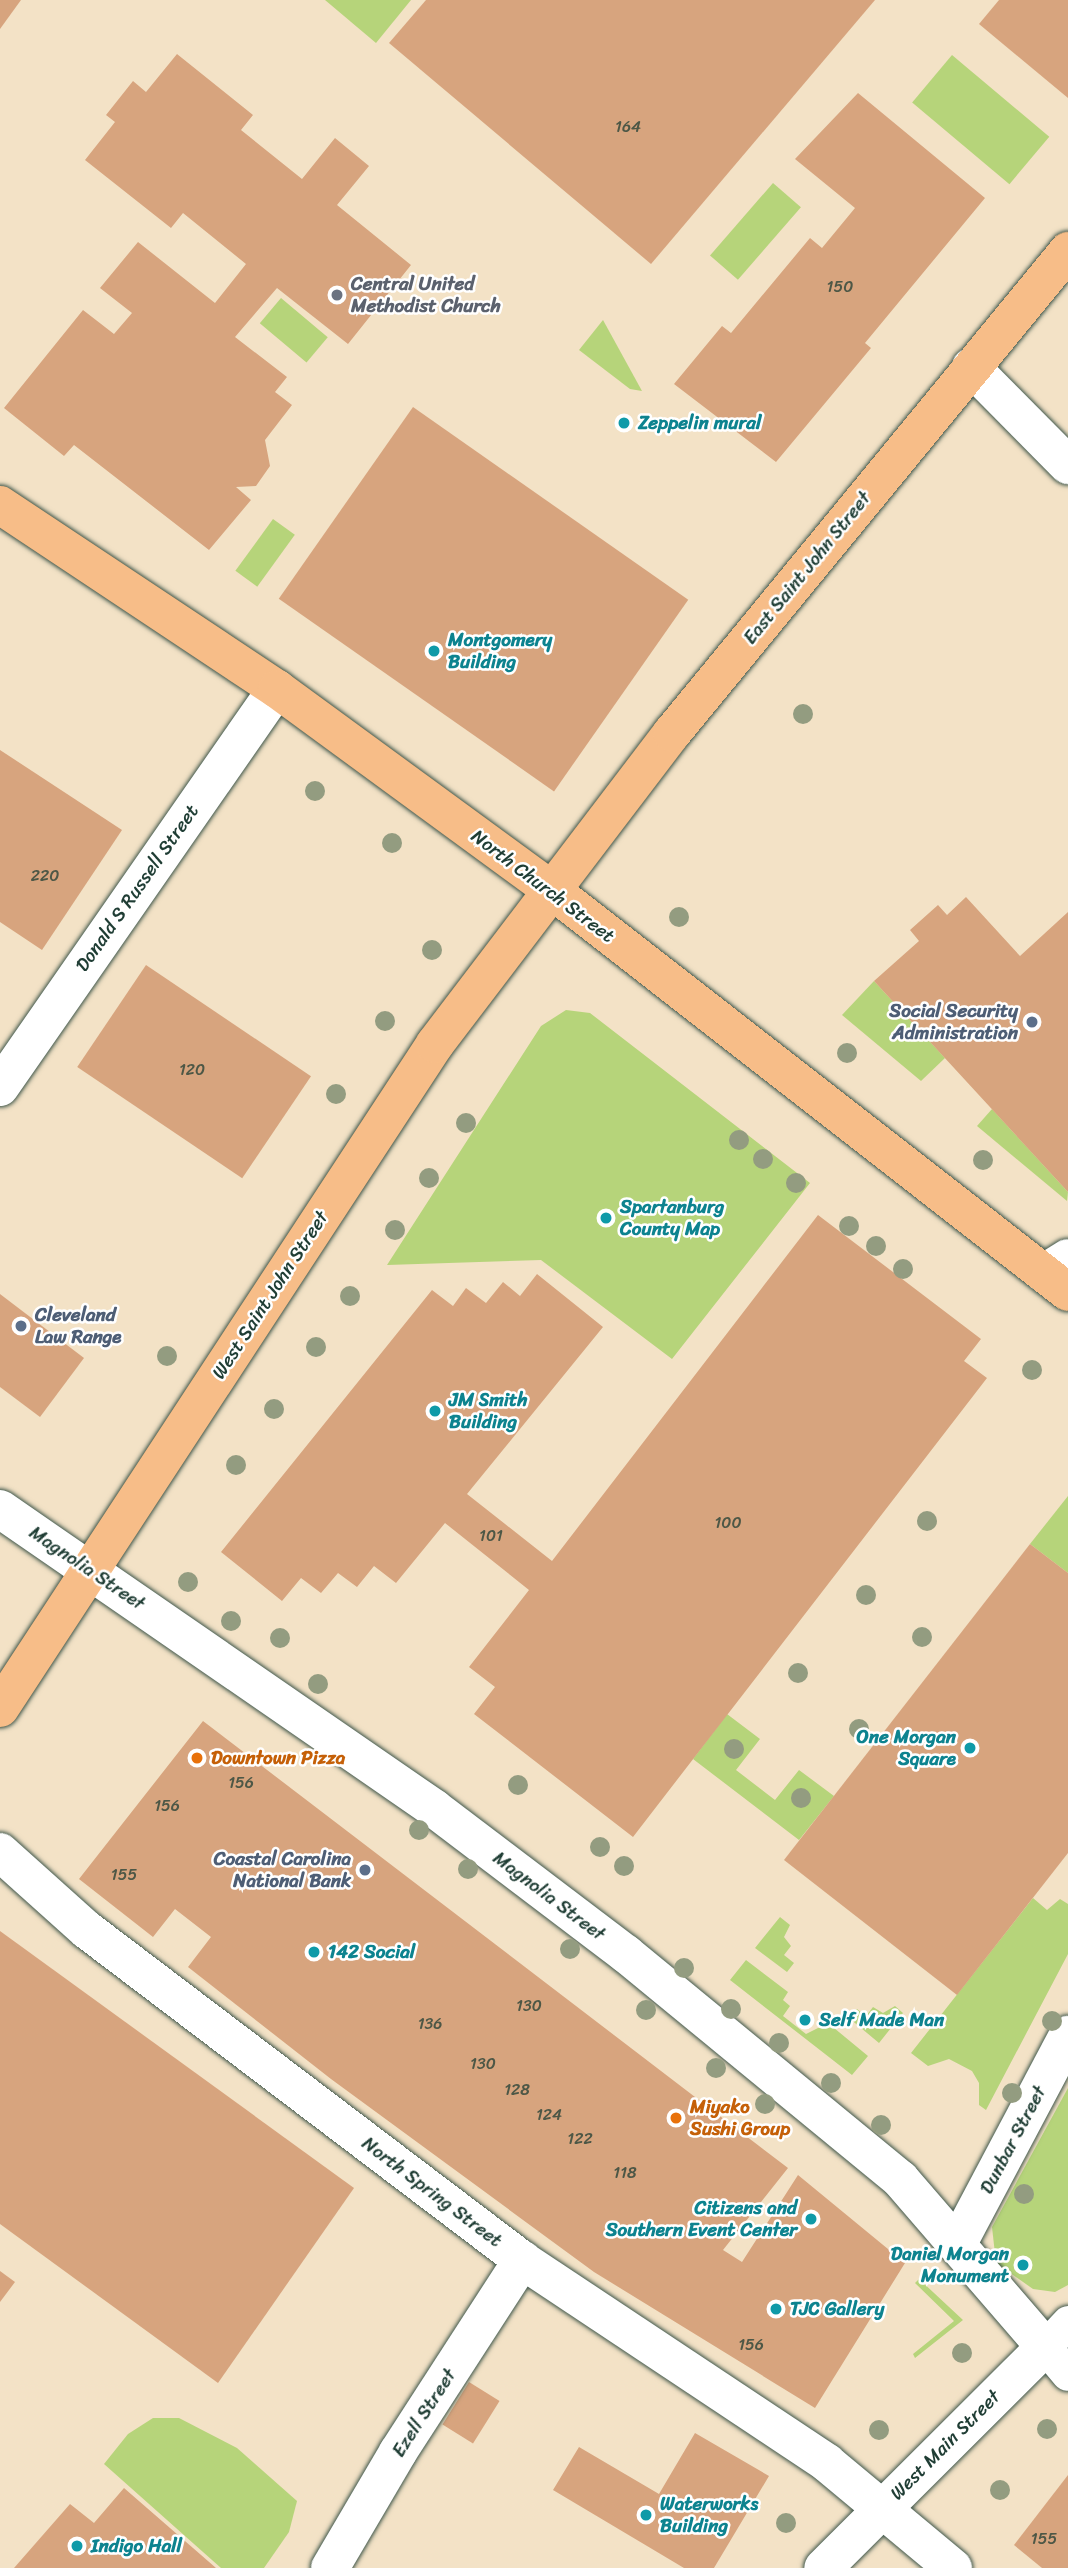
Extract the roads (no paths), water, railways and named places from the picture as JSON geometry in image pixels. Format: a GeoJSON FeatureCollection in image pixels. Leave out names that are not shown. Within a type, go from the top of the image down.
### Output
{"type":"FeatureCollection","features":[{"type":"Feature","properties":{"kind":"main road","name":"East Saint John Street"},"geometry":{"type":"LineString","coordinates":[[554,892],[672,733],[1068,251]]}},
{"type":"Feature","properties":{"kind":"main road","name":"North Church Street"},"geometry":{"type":"LineString","coordinates":[[0,505],[277,689],[554,892],[1060,1275]]}},
{"type":"Feature","properties":{"kind":"main road","name":"West Saint John Street"},"geometry":{"type":"LineString","coordinates":[[0,1709],[435,1044],[554,892]]}},
{"type":"Feature","properties":{"kind":"street"},"geometry":{"type":"LineString","coordinates":[[971,367],[1068,465]]}},
{"type":"Feature","properties":{"kind":"street","name":"Donald S Russell Street"},"geometry":{"type":"LineString","coordinates":[[0,1087],[277,689]]}},
{"type":"Feature","properties":{"kind":"street","name":"Magnolia Street"},"geometry":{"type":"LineString","coordinates":[[0,1509],[435,1808],[626,1954],[900,2179],[957,2245],[1060,2348]]}},
{"type":"Feature","properties":{"kind":"street","name":"North Spring Street"},"geometry":{"type":"LineString","coordinates":[[0,1853],[88,1930],[522,2260],[827,2463],[953,2568]]}},
{"type":"Feature","properties":{"kind":"street","name":"Dunbar Street"},"geometry":{"type":"LineString","coordinates":[[957,2245],[1068,2035]]}},
{"type":"Feature","properties":{"kind":"street","name":"Ezell Street"},"geometry":{"type":"LineString","coordinates":[[330,2568],[398,2452],[522,2260]]}},
{"type":"Feature","properties":{"kind":"street","name":"West Main Street"},"geometry":{"type":"LineString","coordinates":[[823,2568],[880,2509],[1060,2348]]}},
{"type":"Feature","properties":{"kind":"place","name":"Central United Methodist Church"},"geometry":{"type":"Point","coordinates":[337,295]}},
{"type":"Feature","properties":{"kind":"place","name":"Zeppelin mural"},"geometry":{"type":"Point","coordinates":[624,423]}},
{"type":"Feature","properties":{"kind":"place","name":"Montgomery Building"},"geometry":{"type":"Point","coordinates":[434,651]}},
{"type":"Feature","properties":{"kind":"place","name":"Social Security Administration"},"geometry":{"type":"Point","coordinates":[1032,1022]}},
{"type":"Feature","properties":{"kind":"place","name":"Spartanburg County Map"},"geometry":{"type":"Point","coordinates":[606,1218]}},
{"type":"Feature","properties":{"kind":"place","name":"Cleveland Law Range"},"geometry":{"type":"Point","coordinates":[21,1326]}},
{"type":"Feature","properties":{"kind":"place","name":"JM Smith Building"},"geometry":{"type":"Point","coordinates":[435,1411]}},
{"type":"Feature","properties":{"kind":"place","name":"One Morgan Square"},"geometry":{"type":"Point","coordinates":[970,1748]}},
{"type":"Feature","properties":{"kind":"place","name":"Downtown Pizza"},"geometry":{"type":"Point","coordinates":[197,1758]}},
{"type":"Feature","properties":{"kind":"place","name":"Coastal Carolina National Bank"},"geometry":{"type":"Point","coordinates":[365,1870]}},
{"type":"Feature","properties":{"kind":"place","name":"142 Social"},"geometry":{"type":"Point","coordinates":[314,1952]}},
{"type":"Feature","properties":{"kind":"place","name":"Self Made Man"},"geometry":{"type":"Point","coordinates":[805,2020]}},
{"type":"Feature","properties":{"kind":"place","name":"Miyako Sushi Group"},"geometry":{"type":"Point","coordinates":[676,2118]}},
{"type":"Feature","properties":{"kind":"place","name":"Citizens and Southern Event Center"},"geometry":{"type":"Point","coordinates":[811,2219]}},
{"type":"Feature","properties":{"kind":"place","name":"Daniel Morgan Monument"},"geometry":{"type":"Point","coordinates":[1023,2265]}},
{"type":"Feature","properties":{"kind":"place","name":"TJC Gallery"},"geometry":{"type":"Point","coordinates":[776,2309]}},
{"type":"Feature","properties":{"kind":"place","name":"Waterworks Building"},"geometry":{"type":"Point","coordinates":[646,2515]}},
{"type":"Feature","properties":{"kind":"place","name":"Indigo Hall"},"geometry":{"type":"Point","coordinates":[77,2546]}}]}
